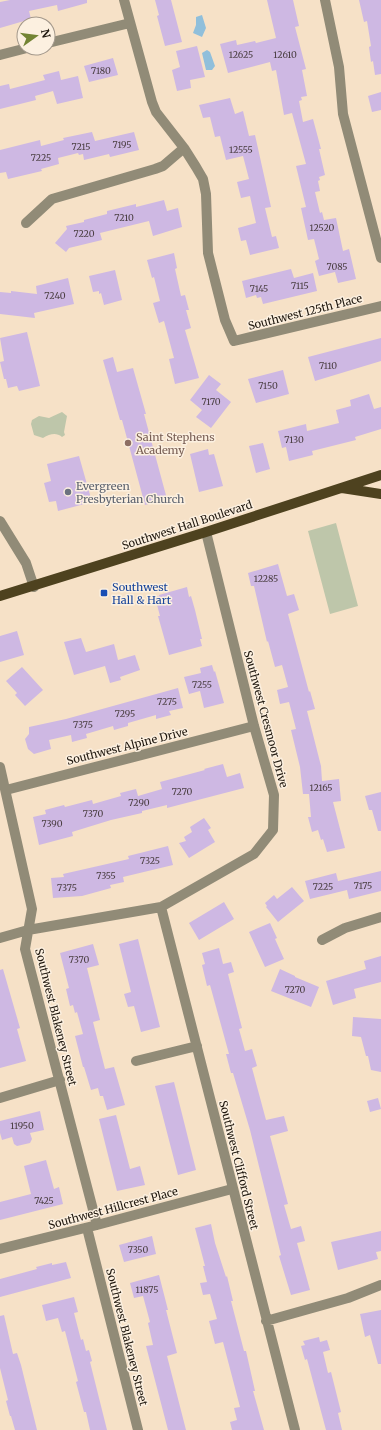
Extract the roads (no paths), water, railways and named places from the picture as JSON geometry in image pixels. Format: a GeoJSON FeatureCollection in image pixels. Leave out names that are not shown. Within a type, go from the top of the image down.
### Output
{"type":"FeatureCollection","features":[{"type":"Feature","properties":{"kind":"main road","name":"Southwest Hall Boulevard"},"geometry":{"type":"LineString","coordinates":[[0,596],[206,532],[381,475]]}},
{"type":"Feature","properties":{"kind":"main road"},"geometry":{"type":"LineString","coordinates":[[340,488],[381,494]]}},
{"type":"Feature","properties":{"kind":"street"},"geometry":{"type":"LineString","coordinates":[[26,223],[52,199],[163,166],[184,148],[156,112],[124,0]]}},
{"type":"Feature","properties":{"kind":"street"},"geometry":{"type":"LineString","coordinates":[[325,0],[339,67],[343,114],[381,258]]}},
{"type":"Feature","properties":{"kind":"street"},"geometry":{"type":"LineString","coordinates":[[56,41],[130,22]]}},
{"type":"Feature","properties":{"kind":"street"},"geometry":{"type":"LineString","coordinates":[[0,55],[16,51]]}},
{"type":"Feature","properties":{"kind":"street","name":"Southwest 125th Place"},"geometry":{"type":"LineString","coordinates":[[184,148],[203,179],[206,194],[208,253],[225,320],[234,341],[381,306]]}},
{"type":"Feature","properties":{"kind":"street"},"geometry":{"type":"LineString","coordinates":[[0,521],[26,563],[34,586]]}},
{"type":"Feature","properties":{"kind":"street","name":"Southwest Cresmoor Drive"},"geometry":{"type":"LineString","coordinates":[[0,938],[28,930],[161,907],[254,854],[273,830],[274,795],[254,726],[206,532]]}},
{"type":"Feature","properties":{"kind":"street","name":"Southwest Alpine Drive"},"geometry":{"type":"LineString","coordinates":[[6,790],[254,726]]}},
{"type":"Feature","properties":{"kind":"street","name":"Southwest Blakeney Street"},"geometry":{"type":"LineString","coordinates":[[0,766],[32,909],[25,949],[97,1225]]}},
{"type":"Feature","properties":{"kind":"street","name":"Southwest Clifford Street"},"geometry":{"type":"LineString","coordinates":[[161,907],[266,1322],[295,1430]]}},
{"type":"Feature","properties":{"kind":"street"},"geometry":{"type":"LineString","coordinates":[[322,940],[345,928],[381,917]]}},
{"type":"Feature","properties":{"kind":"street"},"geometry":{"type":"LineString","coordinates":[[136,1061],[197,1046]]}},
{"type":"Feature","properties":{"kind":"street"},"geometry":{"type":"LineString","coordinates":[[0,1098],[60,1080]]}},
{"type":"Feature","properties":{"kind":"street","name":"Southwest Hillcrest Place"},"geometry":{"type":"LineString","coordinates":[[0,1249],[87,1228],[232,1189]]}},
{"type":"Feature","properties":{"kind":"street","name":"Southwest Blakeney Street"},"geometry":{"type":"LineString","coordinates":[[87,1228],[138,1430]]}},
{"type":"Feature","properties":{"kind":"street"},"geometry":{"type":"LineString","coordinates":[[266,1322],[348,1298],[381,1285]]}},
{"type":"Feature","properties":{"kind":"water"},"geometry":{"type":"Polygon","coordinates":[[[202,15],[206,28],[202,37],[193,33],[196,25],[196,17],[202,15]]]}},
{"type":"Feature","properties":{"kind":"water"},"geometry":{"type":"Polygon","coordinates":[[[207,50],[210,52],[215,66],[212,70],[206,70],[202,53],[207,50]]]}},
{"type":"Feature","properties":{"kind":"place","name":"Saint Stephens Academy"},"geometry":{"type":"Point","coordinates":[128,443]}},
{"type":"Feature","properties":{"kind":"place","name":"Evergreen Presbyterian Church"},"geometry":{"type":"Point","coordinates":[68,492]}},
{"type":"Feature","properties":{"kind":"place","name":"Southwest Hall & Hart"},"geometry":{"type":"Point","coordinates":[104,593]}}]}
